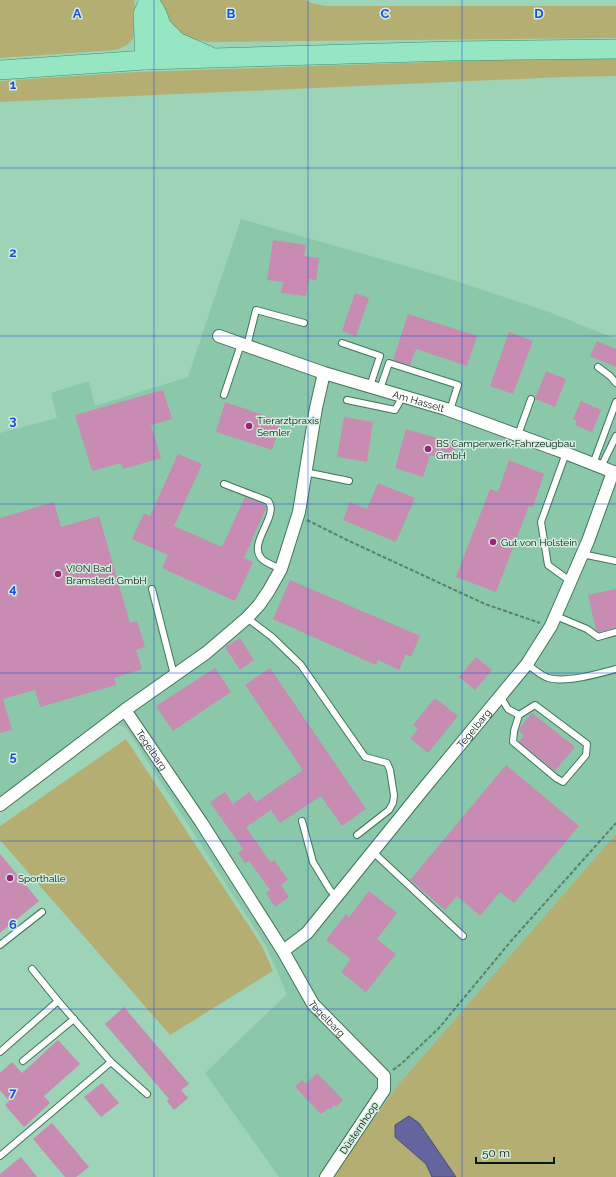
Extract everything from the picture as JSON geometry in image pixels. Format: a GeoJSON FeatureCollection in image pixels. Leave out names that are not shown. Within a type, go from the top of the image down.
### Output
{"type":"FeatureCollection","features":[{"type":"Feature","properties":{"kind":"main road"},"geometry":{"type":"LineString","coordinates":[[148,1],[157,12],[163,37],[153,59],[143,14],[148,1]]}},
{"type":"Feature","properties":{"kind":"main road"},"geometry":{"type":"LineString","coordinates":[[161,26],[177,42],[214,58]]}},
{"type":"Feature","properties":{"kind":"main road"},"geometry":{"type":"LineString","coordinates":[[0,70],[153,59],[446,51],[616,49]]}},
{"type":"Feature","properties":{"kind":"street","name":"Am Hasselt"},"geometry":{"type":"LineString","coordinates":[[219,336],[324,372],[450,410],[566,453],[615,473]]}},
{"type":"Feature","properties":{"kind":"street"},"geometry":{"type":"LineString","coordinates":[[0,805],[125,710],[206,653],[247,618],[268,592],[281,568],[299,512],[324,372]]}},
{"type":"Feature","properties":{"kind":"street","name":"Tegelbarg"},"geometry":{"type":"LineString","coordinates":[[283,951],[307,933],[425,786],[527,664],[554,621],[615,473]]}},
{"type":"Feature","properties":{"kind":"street","name":"Tegelbarg"},"geometry":{"type":"LineString","coordinates":[[125,710],[201,822],[283,951],[313,1004],[384,1076]]}},
{"type":"Feature","properties":{"kind":"street","name":"Düsternhoop"},"geometry":{"type":"LineString","coordinates":[[326,1177],[384,1090],[384,1076]]}},
{"type":"Feature","properties":{"kind":"lane"},"geometry":{"type":"LineString","coordinates":[[224,394],[244,345],[256,310],[304,322]]}},
{"type":"Feature","properties":{"kind":"lane"},"geometry":{"type":"LineString","coordinates":[[342,343],[380,356],[375,388]]}},
{"type":"Feature","properties":{"kind":"lane"},"geometry":{"type":"LineString","coordinates":[[375,388],[389,363],[458,385],[450,410]]}},
{"type":"Feature","properties":{"kind":"lane"},"geometry":{"type":"LineString","coordinates":[[598,367],[610,376],[616,383]]}},
{"type":"Feature","properties":{"kind":"lane"},"geometry":{"type":"LineString","coordinates":[[347,400],[394,410],[403,396]]}},
{"type":"Feature","properties":{"kind":"lane"},"geometry":{"type":"LineString","coordinates":[[518,435],[531,398]]}},
{"type":"Feature","properties":{"kind":"lane"},"geometry":{"type":"LineString","coordinates":[[597,466],[616,402]]}},
{"type":"Feature","properties":{"kind":"lane"},"geometry":{"type":"LineString","coordinates":[[597,466],[616,436]]}},
{"type":"Feature","properties":{"kind":"lane"},"geometry":{"type":"LineString","coordinates":[[566,453],[541,522],[548,565],[570,581]]}},
{"type":"Feature","properties":{"kind":"lane"},"geometry":{"type":"LineString","coordinates":[[305,472],[349,481]]}},
{"type":"Feature","properties":{"kind":"lane"},"geometry":{"type":"LineString","coordinates":[[224,484],[270,503],[271,511],[259,542],[259,552],[260,557],[263,560],[281,568]]}},
{"type":"Feature","properties":{"kind":"lane"},"geometry":{"type":"LineString","coordinates":[[582,554],[616,561]]}},
{"type":"Feature","properties":{"kind":"lane"},"geometry":{"type":"LineString","coordinates":[[152,589],[174,675]]}},
{"type":"Feature","properties":{"kind":"lane"},"geometry":{"type":"LineString","coordinates":[[247,618],[272,637],[301,665],[365,757],[382,761],[387,763],[390,767],[394,795],[392,807],[357,835]]}},
{"type":"Feature","properties":{"kind":"lane"},"geometry":{"type":"LineString","coordinates":[[554,621],[586,629],[598,636],[616,632]]}},
{"type":"Feature","properties":{"kind":"lane"},"geometry":{"type":"LineString","coordinates":[[527,664],[542,675],[556,679],[586,676],[616,669]]}},
{"type":"Feature","properties":{"kind":"lane"},"geometry":{"type":"LineString","coordinates":[[500,696],[508,709],[519,715]]}},
{"type":"Feature","properties":{"kind":"lane"},"geometry":{"type":"LineString","coordinates":[[535,705],[586,744],[586,755],[564,782],[556,778],[513,742],[519,715],[535,705]]}},
{"type":"Feature","properties":{"kind":"lane"},"geometry":{"type":"LineString","coordinates":[[302,821],[313,862],[330,890],[337,897]]}},
{"type":"Feature","properties":{"kind":"lane"},"geometry":{"type":"LineString","coordinates":[[373,852],[463,936]]}},
{"type":"Feature","properties":{"kind":"lane"},"geometry":{"type":"LineString","coordinates":[[0,945],[42,912]]}},
{"type":"Feature","properties":{"kind":"lane"},"geometry":{"type":"LineString","coordinates":[[32,969],[111,1062],[146,1094]]}},
{"type":"Feature","properties":{"kind":"lane"},"geometry":{"type":"LineString","coordinates":[[0,1052],[58,1001]]}},
{"type":"Feature","properties":{"kind":"lane"},"geometry":{"type":"LineString","coordinates":[[23,1061],[74,1019]]}},
{"type":"Feature","properties":{"kind":"lane"},"geometry":{"type":"LineString","coordinates":[[0,1156],[111,1062]]}},
{"type":"Feature","properties":{"kind":"path"},"geometry":{"type":"LineString","coordinates":[[299,512],[308,522],[485,604],[554,621]]}},
{"type":"Feature","properties":{"kind":"path"},"geometry":{"type":"LineString","coordinates":[[384,1076],[401,1064],[439,1028],[511,940],[616,823]]}},
{"type":"Feature","properties":{"kind":"shaded area"},"geometry":{"type":"Polygon","coordinates":[[[0,0],[134,0],[137,16],[136,31],[130,42],[124,47],[115,50],[0,58],[0,0]]]}},
{"type":"Feature","properties":{"kind":"shaded area"},"geometry":{"type":"Polygon","coordinates":[[[160,0],[305,0],[325,6],[616,6],[616,38],[207,42],[185,37],[168,19],[160,0]]]}},
{"type":"Feature","properties":{"kind":"shaded area"},"geometry":{"type":"Polygon","coordinates":[[[616,57],[616,76],[562,77],[0,102],[0,81],[136,72],[616,57]]]}},
{"type":"Feature","properties":{"kind":"shaded area"},"geometry":{"type":"Polygon","coordinates":[[[241,219],[441,276],[549,312],[616,339],[616,834],[332,1177],[279,1177],[205,1073],[287,994],[266,946],[126,728],[118,725],[109,726],[0,812],[0,433],[57,418],[51,393],[89,381],[95,406],[188,377],[241,219]]]}},
{"type":"Feature","properties":{"kind":"shaded area"},"geometry":{"type":"Polygon","coordinates":[[[126,739],[262,946],[273,971],[170,1035],[0,840],[0,826],[126,739]]]}},
{"type":"Feature","properties":{"kind":"shaded area"},"geometry":{"type":"Polygon","coordinates":[[[616,834],[616,1177],[456,1177],[419,1123],[395,1137],[426,1164],[432,1177],[332,1177],[399,1084],[616,834]]]}},
{"type":"Feature","properties":{"kind":"water"},"geometry":{"type":"Polygon","coordinates":[[[409,1116],[419,1123],[456,1177],[432,1177],[426,1164],[395,1137],[395,1125],[409,1116]]]}},
{"type":"Feature","properties":{"kind":"building"},"geometry":{"type":"Polygon","coordinates":[[[273,240],[306,245],[304,256],[319,258],[316,280],[309,279],[306,296],[281,293],[283,282],[267,280],[273,240]]]}},
{"type":"Feature","properties":{"kind":"building"},"geometry":{"type":"Polygon","coordinates":[[[355,293],[369,298],[356,336],[342,331],[355,293]]]}},
{"type":"Feature","properties":{"kind":"building"},"geometry":{"type":"Polygon","coordinates":[[[408,314],[477,336],[467,366],[416,349],[410,365],[393,360],[408,314]]]}},
{"type":"Feature","properties":{"kind":"building"},"geometry":{"type":"Polygon","coordinates":[[[509,332],[533,341],[513,394],[490,386],[509,332]]]}},
{"type":"Feature","properties":{"kind":"building"},"geometry":{"type":"Polygon","coordinates":[[[597,341],[616,349],[616,367],[590,356],[597,341]]]}},
{"type":"Feature","properties":{"kind":"building"},"geometry":{"type":"Polygon","coordinates":[[[546,371],[566,379],[555,407],[535,399],[546,371]]]}},
{"type":"Feature","properties":{"kind":"building"},"geometry":{"type":"Polygon","coordinates":[[[163,390],[172,419],[151,425],[161,458],[123,469],[121,463],[92,471],[75,415],[163,390]]]}},
{"type":"Feature","properties":{"kind":"building"},"geometry":{"type":"Polygon","coordinates":[[[581,401],[601,410],[592,432],[575,425],[577,421],[573,419],[581,401]]]}},
{"type":"Feature","properties":{"kind":"building","name":"Tierarztpraxis Semler"},"geometry":{"type":"Polygon","coordinates":[[[225,402],[281,421],[272,450],[216,432],[225,402]]]}},
{"type":"Feature","properties":{"kind":"building"},"geometry":{"type":"Polygon","coordinates":[[[344,417],[373,422],[367,462],[337,457],[344,417]]]}},
{"type":"Feature","properties":{"kind":"building","name":"BS Camperwerk-Fahrzeugbau GmbH"},"geometry":{"type":"Polygon","coordinates":[[[406,429],[457,444],[451,461],[430,455],[423,477],[395,468],[406,429]]]}},
{"type":"Feature","properties":{"kind":"building"},"geometry":{"type":"Polygon","coordinates":[[[178,454],[202,464],[174,526],[222,547],[245,497],[265,505],[266,508],[244,558],[253,562],[235,601],[162,568],[168,555],[132,539],[144,513],[150,516],[178,454]]]}},
{"type":"Feature","properties":{"kind":"building","name":"Gut von Holstein"},"geometry":{"type":"Polygon","coordinates":[[[509,460],[544,474],[533,507],[529,506],[496,592],[456,577],[490,489],[498,492],[509,460]]]}},
{"type":"Feature","properties":{"kind":"building"},"geometry":{"type":"Polygon","coordinates":[[[378,483],[415,498],[396,542],[343,520],[350,502],[367,509],[378,483]]]}},
{"type":"Feature","properties":{"kind":"building","name":"VION Bad Bramstedt GmbH"},"geometry":{"type":"Polygon","coordinates":[[[54,502],[61,527],[99,516],[130,623],[137,621],[145,647],[136,650],[142,669],[114,678],[116,685],[40,707],[35,690],[3,699],[12,730],[0,733],[0,518],[54,502]]]}},
{"type":"Feature","properties":{"kind":"building"},"geometry":{"type":"Polygon","coordinates":[[[290,580],[420,636],[411,657],[406,654],[399,670],[378,660],[376,665],[273,619],[290,580]]]}},
{"type":"Feature","properties":{"kind":"building"},"geometry":{"type":"Polygon","coordinates":[[[616,589],[616,628],[599,632],[596,630],[588,595],[616,589]]]}},
{"type":"Feature","properties":{"kind":"building"},"geometry":{"type":"Polygon","coordinates":[[[240,638],[254,660],[240,670],[225,647],[240,638]]]}},
{"type":"Feature","properties":{"kind":"building"},"geometry":{"type":"Polygon","coordinates":[[[476,657],[492,670],[475,690],[459,677],[476,657]]]}},
{"type":"Feature","properties":{"kind":"building"},"geometry":{"type":"Polygon","coordinates":[[[215,668],[231,692],[173,731],[156,706],[215,668]]]}},
{"type":"Feature","properties":{"kind":"building"},"geometry":{"type":"Polygon","coordinates":[[[270,668],[366,809],[342,826],[321,796],[280,823],[271,810],[246,827],[270,862],[274,860],[288,880],[281,885],[289,897],[275,907],[266,893],[270,890],[249,861],[245,863],[238,853],[243,849],[210,802],[225,792],[233,804],[249,792],[256,802],[303,770],[245,685],[270,668]]]}},
{"type":"Feature","properties":{"kind":"building"},"geometry":{"type":"Polygon","coordinates":[[[435,698],[458,716],[428,753],[410,738],[418,729],[413,725],[435,698]]]}},
{"type":"Feature","properties":{"kind":"building"},"geometry":{"type":"Polygon","coordinates":[[[532,713],[575,747],[555,771],[519,742],[524,735],[519,731],[519,729],[532,713]]]}},
{"type":"Feature","properties":{"kind":"building"},"geometry":{"type":"Polygon","coordinates":[[[506,765],[579,826],[514,903],[500,892],[480,916],[457,896],[445,910],[410,880],[506,765]]]}},
{"type":"Feature","properties":{"kind":"building","name":"Sporthalle"},"geometry":{"type":"Polygon","coordinates":[[[0,854],[39,901],[0,933],[0,854]]]}},
{"type":"Feature","properties":{"kind":"building"},"geometry":{"type":"Polygon","coordinates":[[[369,891],[397,913],[377,939],[396,954],[366,992],[341,972],[351,959],[326,940],[346,914],[349,917],[369,891]]]}},
{"type":"Feature","properties":{"kind":"building"},"geometry":{"type":"Polygon","coordinates":[[[124,1007],[189,1084],[181,1090],[188,1098],[174,1110],[167,1101],[169,1099],[105,1024],[124,1007]]]}},
{"type":"Feature","properties":{"kind":"building"},"geometry":{"type":"Polygon","coordinates":[[[58,1040],[80,1064],[44,1096],[50,1103],[24,1127],[5,1105],[9,1101],[0,1090],[0,1073],[12,1062],[22,1073],[58,1040]]]}},
{"type":"Feature","properties":{"kind":"building"},"geometry":{"type":"Polygon","coordinates":[[[317,1073],[343,1100],[336,1107],[334,1105],[330,1110],[328,1108],[321,1114],[295,1087],[302,1080],[306,1084],[317,1073]]]}},
{"type":"Feature","properties":{"kind":"building"},"geometry":{"type":"Polygon","coordinates":[[[102,1083],[119,1103],[101,1117],[84,1097],[102,1083]]]}},
{"type":"Feature","properties":{"kind":"building"},"geometry":{"type":"Polygon","coordinates":[[[52,1123],[89,1167],[76,1177],[65,1177],[33,1139],[52,1123]]]}},
{"type":"Feature","properties":{"kind":"building"},"geometry":{"type":"Polygon","coordinates":[[[21,1157],[37,1177],[0,1177],[0,1174],[21,1157]]]}},
{"type":"Feature","properties":{"kind":"place","name":"Tierarztpraxis Semler"},"geometry":{"type":"Point","coordinates":[249,426]}},
{"type":"Feature","properties":{"kind":"place","name":"BS Camperwerk-Fahrzeugbau GmbH"},"geometry":{"type":"Point","coordinates":[428,449]}},
{"type":"Feature","properties":{"kind":"place","name":"Gut von Holstein"},"geometry":{"type":"Point","coordinates":[493,542]}},
{"type":"Feature","properties":{"kind":"place","name":"VION Bad Bramstedt GmbH"},"geometry":{"type":"Point","coordinates":[58,574]}},
{"type":"Feature","properties":{"kind":"place","name":"Sporthalle"},"geometry":{"type":"Point","coordinates":[10,878]}}]}
